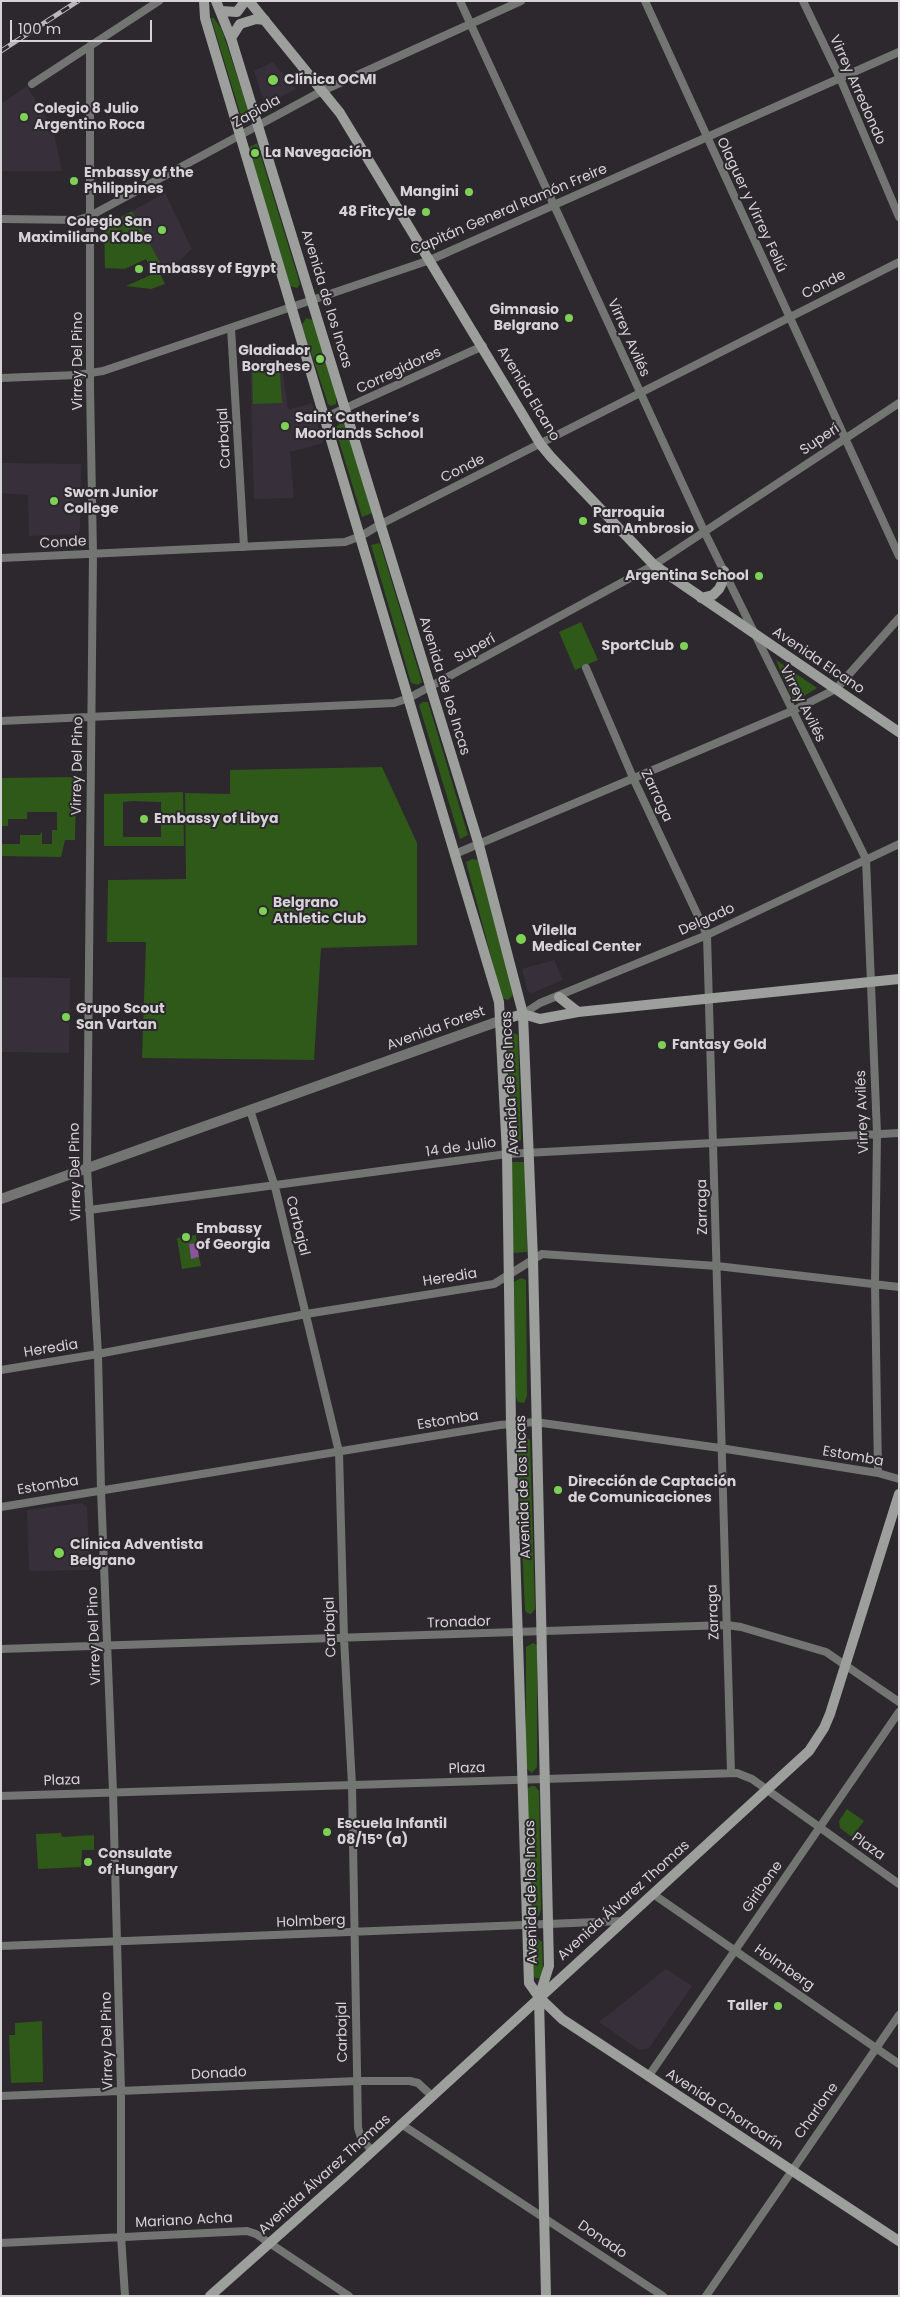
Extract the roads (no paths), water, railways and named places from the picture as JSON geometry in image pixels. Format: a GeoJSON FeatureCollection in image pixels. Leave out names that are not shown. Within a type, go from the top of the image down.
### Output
{"type":"FeatureCollection","features":[{"type":"Feature","properties":{"kind":"main road","name":"Avenida de los Incas"},"geometry":{"type":"LineString","coordinates":[[204,1],[205,18],[499,1002],[502,1020],[507,1154],[511,1424],[519,1633],[526,1925],[529,1983],[539,1997]]}},
{"type":"Feature","properties":{"kind":"main road","name":"Avenida de los Incas"},"geometry":{"type":"LineString","coordinates":[[216,1],[231,38],[479,845],[523,1014],[533,1259],[535,1422],[542,1633],[549,1966],[539,1997],[546,2296]]}},
{"type":"Feature","properties":{"kind":"main road"},"geometry":{"type":"LineString","coordinates":[[221,11],[238,12],[247,1]]}},
{"type":"Feature","properties":{"kind":"main road","name":"Avenida Elcano"},"geometry":{"type":"LineString","coordinates":[[247,1],[265,20],[340,113],[483,346],[541,445],[654,566],[899,732]]}},
{"type":"Feature","properties":{"kind":"main road"},"geometry":{"type":"LineString","coordinates":[[231,38],[240,24],[256,19],[265,20]]}},
{"type":"Feature","properties":{"kind":"main road"},"geometry":{"type":"LineString","coordinates":[[701,598],[713,595],[722,583],[724,571]]}},
{"type":"Feature","properties":{"kind":"main road","name":"Avenida Forest"},"geometry":{"type":"LineString","coordinates":[[502,1020],[523,1014],[540,1019],[578,1012],[899,979]]}},
{"type":"Feature","properties":{"kind":"main road"},"geometry":{"type":"LineString","coordinates":[[559,997],[578,1012]]}},
{"type":"Feature","properties":{"kind":"main road","name":"Avenida Álvarez Thomas"},"geometry":{"type":"LineString","coordinates":[[210,2296],[372,2151],[801,1759],[817,1740],[830,1714],[844,1664],[899,1494]]}},
{"type":"Feature","properties":{"kind":"main road","name":"Avenida Chorroarín"},"geometry":{"type":"LineString","coordinates":[[539,1997],[562,2019],[899,2241]]}},
{"type":"Feature","properties":{"kind":"street"},"geometry":{"type":"LineString","coordinates":[[32,84],[159,1]]}},
{"type":"Feature","properties":{"kind":"street","name":"Virrey Avilés"},"geometry":{"type":"LineString","coordinates":[[460,1],[705,533],[866,859],[877,1134],[878,1472]]}},
{"type":"Feature","properties":{"kind":"street","name":"Zapiola"},"geometry":{"type":"LineString","coordinates":[[1,219],[78,220],[90,216],[322,90],[521,1]]}},
{"type":"Feature","properties":{"kind":"street","name":"Olaguer y Virrey Feliú"},"geometry":{"type":"LineString","coordinates":[[645,1],[706,138],[790,316],[899,556]]}},
{"type":"Feature","properties":{"kind":"street","name":"Virrey Arredondo"},"geometry":{"type":"LineString","coordinates":[[804,1],[840,78],[899,217]]}},
{"type":"Feature","properties":{"kind":"street","name":"Virrey Del Pino"},"geometry":{"type":"LineString","coordinates":[[90,46],[90,374],[93,554],[87,1168],[98,1354],[101,1490],[113,1792],[122,2091],[121,2236],[125,2296]]}},
{"type":"Feature","properties":{"kind":"street","name":"Capitán General Ramón Freire"},"geometry":{"type":"LineString","coordinates":[[1,378],[90,374],[110,369],[430,260],[899,52]]}},
{"type":"Feature","properties":{"kind":"street","name":"Conde"},"geometry":{"type":"LineString","coordinates":[[1,558],[345,542],[361,536],[381,524],[541,445],[639,393],[899,262]]}},
{"type":"Feature","properties":{"kind":"street","name":"Carbajal"},"geometry":{"type":"LineString","coordinates":[[231,328],[244,546]]}},
{"type":"Feature","properties":{"kind":"street","name":"Corregidores"},"geometry":{"type":"LineString","coordinates":[[326,418],[483,346]]}},
{"type":"Feature","properties":{"kind":"street","name":"Superí"},"geometry":{"type":"LineString","coordinates":[[1,722],[91,716],[394,703],[409,698],[654,566],[899,403]]}},
{"type":"Feature","properties":{"kind":"street"},"geometry":{"type":"LineString","coordinates":[[456,854],[634,780],[792,711],[836,689],[899,618]]}},
{"type":"Feature","properties":{"kind":"street","name":"Zarraga"},"geometry":{"type":"LineString","coordinates":[[586,668],[634,780],[707,934],[714,1143],[720,1448],[731,1773]]}},
{"type":"Feature","properties":{"kind":"street","name":"Delgado"},"geometry":{"type":"LineString","coordinates":[[523,1014],[540,1003],[559,997],[707,934],[899,844]]}},
{"type":"Feature","properties":{"kind":"street","name":"Avenida Forest"},"geometry":{"type":"LineString","coordinates":[[1,1199],[502,1020]]}},
{"type":"Feature","properties":{"kind":"street","name":"Carbajal"},"geometry":{"type":"LineString","coordinates":[[250,1110],[275,1186],[340,1452],[344,1638],[352,1786],[358,2128],[361,2138],[372,2151]]}},
{"type":"Feature","properties":{"kind":"street","name":"14 de Julio"},"geometry":{"type":"LineString","coordinates":[[89,1210],[507,1154],[899,1133]]}},
{"type":"Feature","properties":{"kind":"street","name":"Heredia"},"geometry":{"type":"LineString","coordinates":[[1,1370],[98,1354],[306,1314],[494,1284],[542,1254],[717,1266],[899,1287]]}},
{"type":"Feature","properties":{"kind":"street","name":"Estomba"},"geometry":{"type":"LineString","coordinates":[[1,1506],[511,1424],[535,1422],[878,1472],[899,1479]]}},
{"type":"Feature","properties":{"kind":"street","name":"Tronador"},"geometry":{"type":"LineString","coordinates":[[1,1649],[542,1633],[727,1625],[741,1627],[818,1649],[844,1664],[899,1702]]}},
{"type":"Feature","properties":{"kind":"street","name":"Giribone"},"geometry":{"type":"LineString","coordinates":[[648,2077],[899,1712]]}},
{"type":"Feature","properties":{"kind":"street","name":"Plaza"},"geometry":{"type":"LineString","coordinates":[[1,1796],[731,1773],[745,1775],[899,1884]]}},
{"type":"Feature","properties":{"kind":"street","name":"Holmberg"},"geometry":{"type":"LineString","coordinates":[[652,1894],[735,1948],[899,2064]]}},
{"type":"Feature","properties":{"kind":"street","name":"Holmberg"},"geometry":{"type":"LineString","coordinates":[[1,1946],[118,1943],[622,1921]]}},
{"type":"Feature","properties":{"kind":"street","name":"Charlone"},"geometry":{"type":"LineString","coordinates":[[706,2296],[790,2170],[899,2015]]}},
{"type":"Feature","properties":{"kind":"street","name":"Donado"},"geometry":{"type":"LineString","coordinates":[[1,2096],[357,2081],[410,2081],[418,2083],[432,2096]]}},
{"type":"Feature","properties":{"kind":"street","name":"Donado"},"geometry":{"type":"LineString","coordinates":[[401,2124],[663,2296]]}},
{"type":"Feature","properties":{"kind":"street","name":"Mariano Acha"},"geometry":{"type":"LineString","coordinates":[[1,2243],[237,2230],[256,2234],[345,2295]]}},
{"type":"Feature","properties":{"kind":"railway"},"geometry":{"type":"LineString","coordinates":[[1,51],[78,1]]}},
{"type":"Feature","properties":{"kind":"place","name":"Clínica OCMI"},"geometry":{"type":"Point","coordinates":[273,80]}},
{"type":"Feature","properties":{"kind":"place","name":"Colegio 8 Julio Argentino Roca"},"geometry":{"type":"Point","coordinates":[24,117]}},
{"type":"Feature","properties":{"kind":"place","name":"La Navegación"},"geometry":{"type":"Point","coordinates":[255,153]}},
{"type":"Feature","properties":{"kind":"place","name":"Embassy of the Philippines"},"geometry":{"type":"Point","coordinates":[74,181]}},
{"type":"Feature","properties":{"kind":"place","name":"Mangini"},"geometry":{"type":"Point","coordinates":[469,192]}},
{"type":"Feature","properties":{"kind":"place","name":"48 Fitcycle"},"geometry":{"type":"Point","coordinates":[426,212]}},
{"type":"Feature","properties":{"kind":"place","name":"Colegio San Maximiliano Kolbe"},"geometry":{"type":"Point","coordinates":[162,230]}},
{"type":"Feature","properties":{"kind":"place","name":"Embassy of Egypt"},"geometry":{"type":"Point","coordinates":[139,269]}},
{"type":"Feature","properties":{"kind":"place","name":"Gimnasio Belgrano"},"geometry":{"type":"Point","coordinates":[569,318]}},
{"type":"Feature","properties":{"kind":"place","name":"Gladiador Borghese"},"geometry":{"type":"Point","coordinates":[320,359]}},
{"type":"Feature","properties":{"kind":"place","name":"Saint Catherine’s Moorlands School"},"geometry":{"type":"Point","coordinates":[285,426]}},
{"type":"Feature","properties":{"kind":"place","name":"Sworn Junior College"},"geometry":{"type":"Point","coordinates":[54,501]}},
{"type":"Feature","properties":{"kind":"place","name":"Parroquia San Ambrosio"},"geometry":{"type":"Point","coordinates":[583,521]}},
{"type":"Feature","properties":{"kind":"place","name":"Argentina School"},"geometry":{"type":"Point","coordinates":[759,576]}},
{"type":"Feature","properties":{"kind":"place","name":"SportClub"},"geometry":{"type":"Point","coordinates":[684,646]}},
{"type":"Feature","properties":{"kind":"place","name":"Embassy of Libya"},"geometry":{"type":"Point","coordinates":[144,819]}},
{"type":"Feature","properties":{"kind":"place","name":"Belgrano Athletic Club"},"geometry":{"type":"Point","coordinates":[263,911]}},
{"type":"Feature","properties":{"kind":"place","name":"Vilella Medical Center"},"geometry":{"type":"Point","coordinates":[521,939]}},
{"type":"Feature","properties":{"kind":"place","name":"Grupo Scout San Vartan"},"geometry":{"type":"Point","coordinates":[66,1017]}},
{"type":"Feature","properties":{"kind":"place","name":"Fantasy Gold"},"geometry":{"type":"Point","coordinates":[662,1045]}},
{"type":"Feature","properties":{"kind":"place","name":"Embassy of Georgia"},"geometry":{"type":"Point","coordinates":[186,1237]}},
{"type":"Feature","properties":{"kind":"place","name":"Dirección de Captación de Comunicaciones"},"geometry":{"type":"Point","coordinates":[558,1490]}},
{"type":"Feature","properties":{"kind":"place","name":"Clínica Adventista Belgrano"},"geometry":{"type":"Point","coordinates":[59,1553]}},
{"type":"Feature","properties":{"kind":"place","name":"Escuela Infantil 08/15º (a)"},"geometry":{"type":"Point","coordinates":[327,1832]}},
{"type":"Feature","properties":{"kind":"place","name":"Consulate of Hungary"},"geometry":{"type":"Point","coordinates":[88,1862]}},
{"type":"Feature","properties":{"kind":"place","name":"Taller"},"geometry":{"type":"Point","coordinates":[778,2006]}}]}
